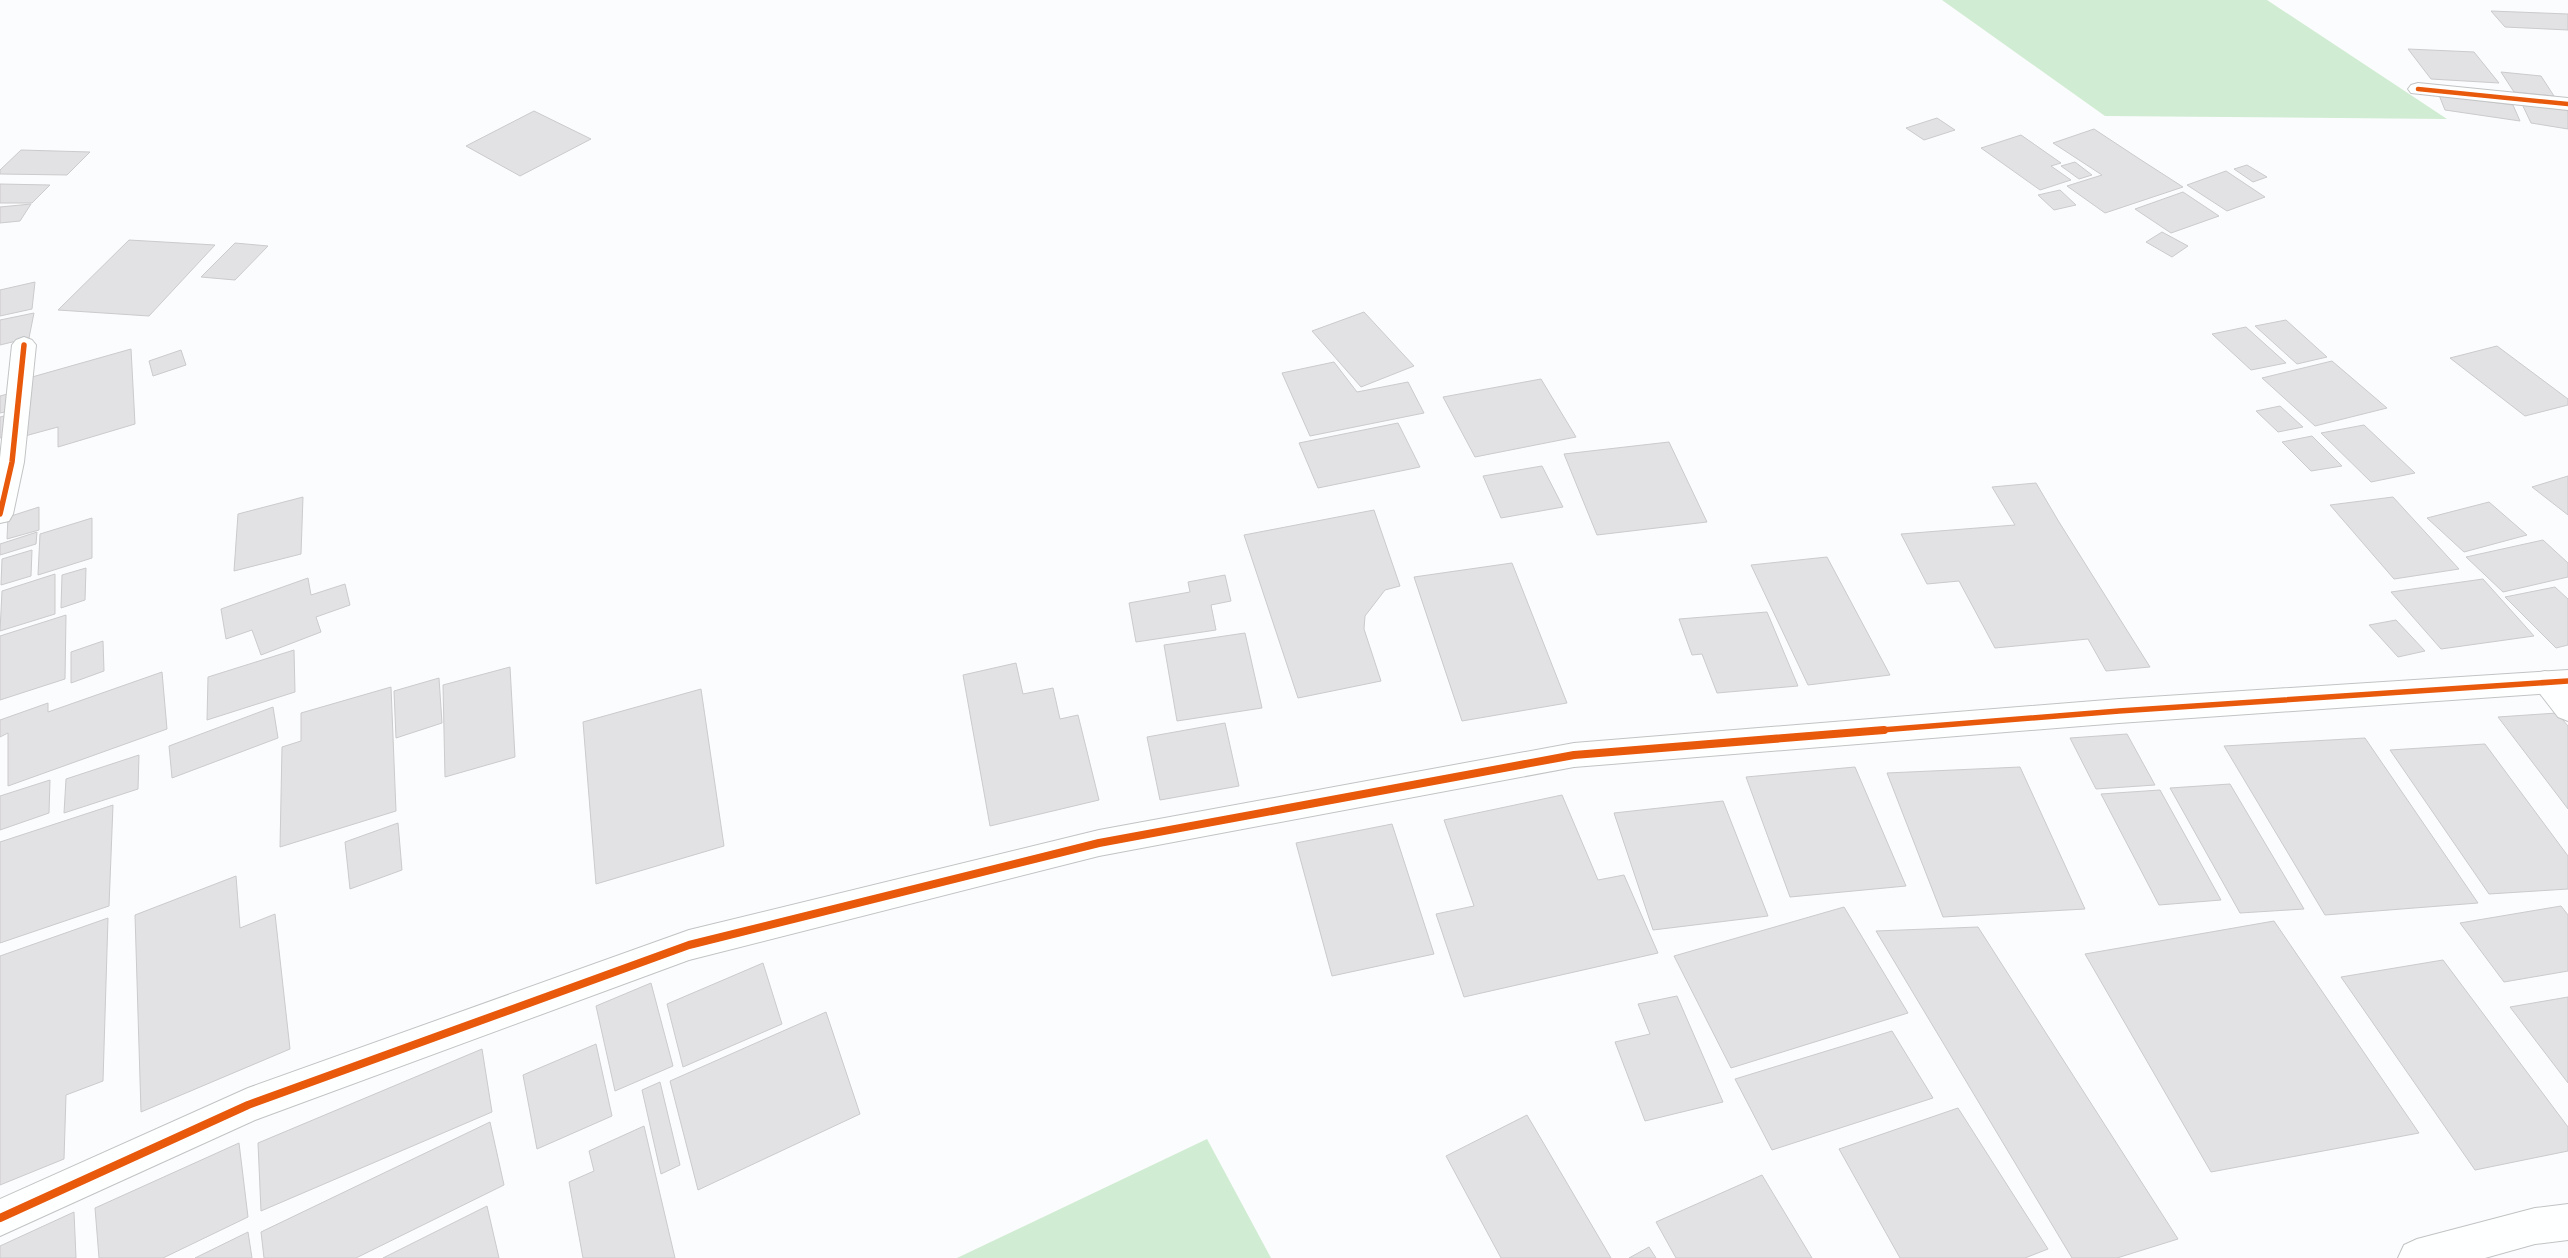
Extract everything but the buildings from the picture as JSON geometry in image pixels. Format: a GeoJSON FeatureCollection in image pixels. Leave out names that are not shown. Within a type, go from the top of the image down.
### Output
{"type":"FeatureCollection","features":[{"type":"Feature","properties":{"kind":"street"},"geometry":{"type":"LineString","coordinates":[[2418,89],[2568,104]]}},
{"type":"Feature","properties":{"kind":"street"},"geometry":{"type":"LineString","coordinates":[[0,514],[12,462],[24,345]]}},
{"type":"Feature","properties":{"kind":"street"},"geometry":{"type":"LineString","coordinates":[[0,1218],[248,1105],[689,945],[1099,843],[1574,755],[2119,711],[2557,682],[2568,709]]}},
{"type":"Feature","properties":{"kind":"street"},"geometry":{"type":"LineString","coordinates":[[2417,1258],[2535,1226],[2568,1222]]}},
{"type":"Feature","properties":{"kind":"green space"},"geometry":{"type":"Polygon","coordinates":[[[1942,0],[2267,0],[2447,119],[2105,116],[1942,0]]]}},
{"type":"Feature","properties":{"kind":"green space"},"geometry":{"type":"Polygon","coordinates":[[[1207,1139],[1271,1258],[957,1258],[1207,1139]]]}},
{"type":"Feature","properties":{"kind":"cycle path"},"geometry":{"type":"LineString","coordinates":[[2418,89],[2568,104]]}},
{"type":"Feature","properties":{"kind":"cycle path"},"geometry":{"type":"LineString","coordinates":[[0,514],[12,462],[24,345]]}},
{"type":"Feature","properties":{"kind":"cycle path"},"geometry":{"type":"LineString","coordinates":[[0,1218],[248,1105],[689,945],[1099,843],[1574,755],[2119,711],[2568,681]]}}]}
